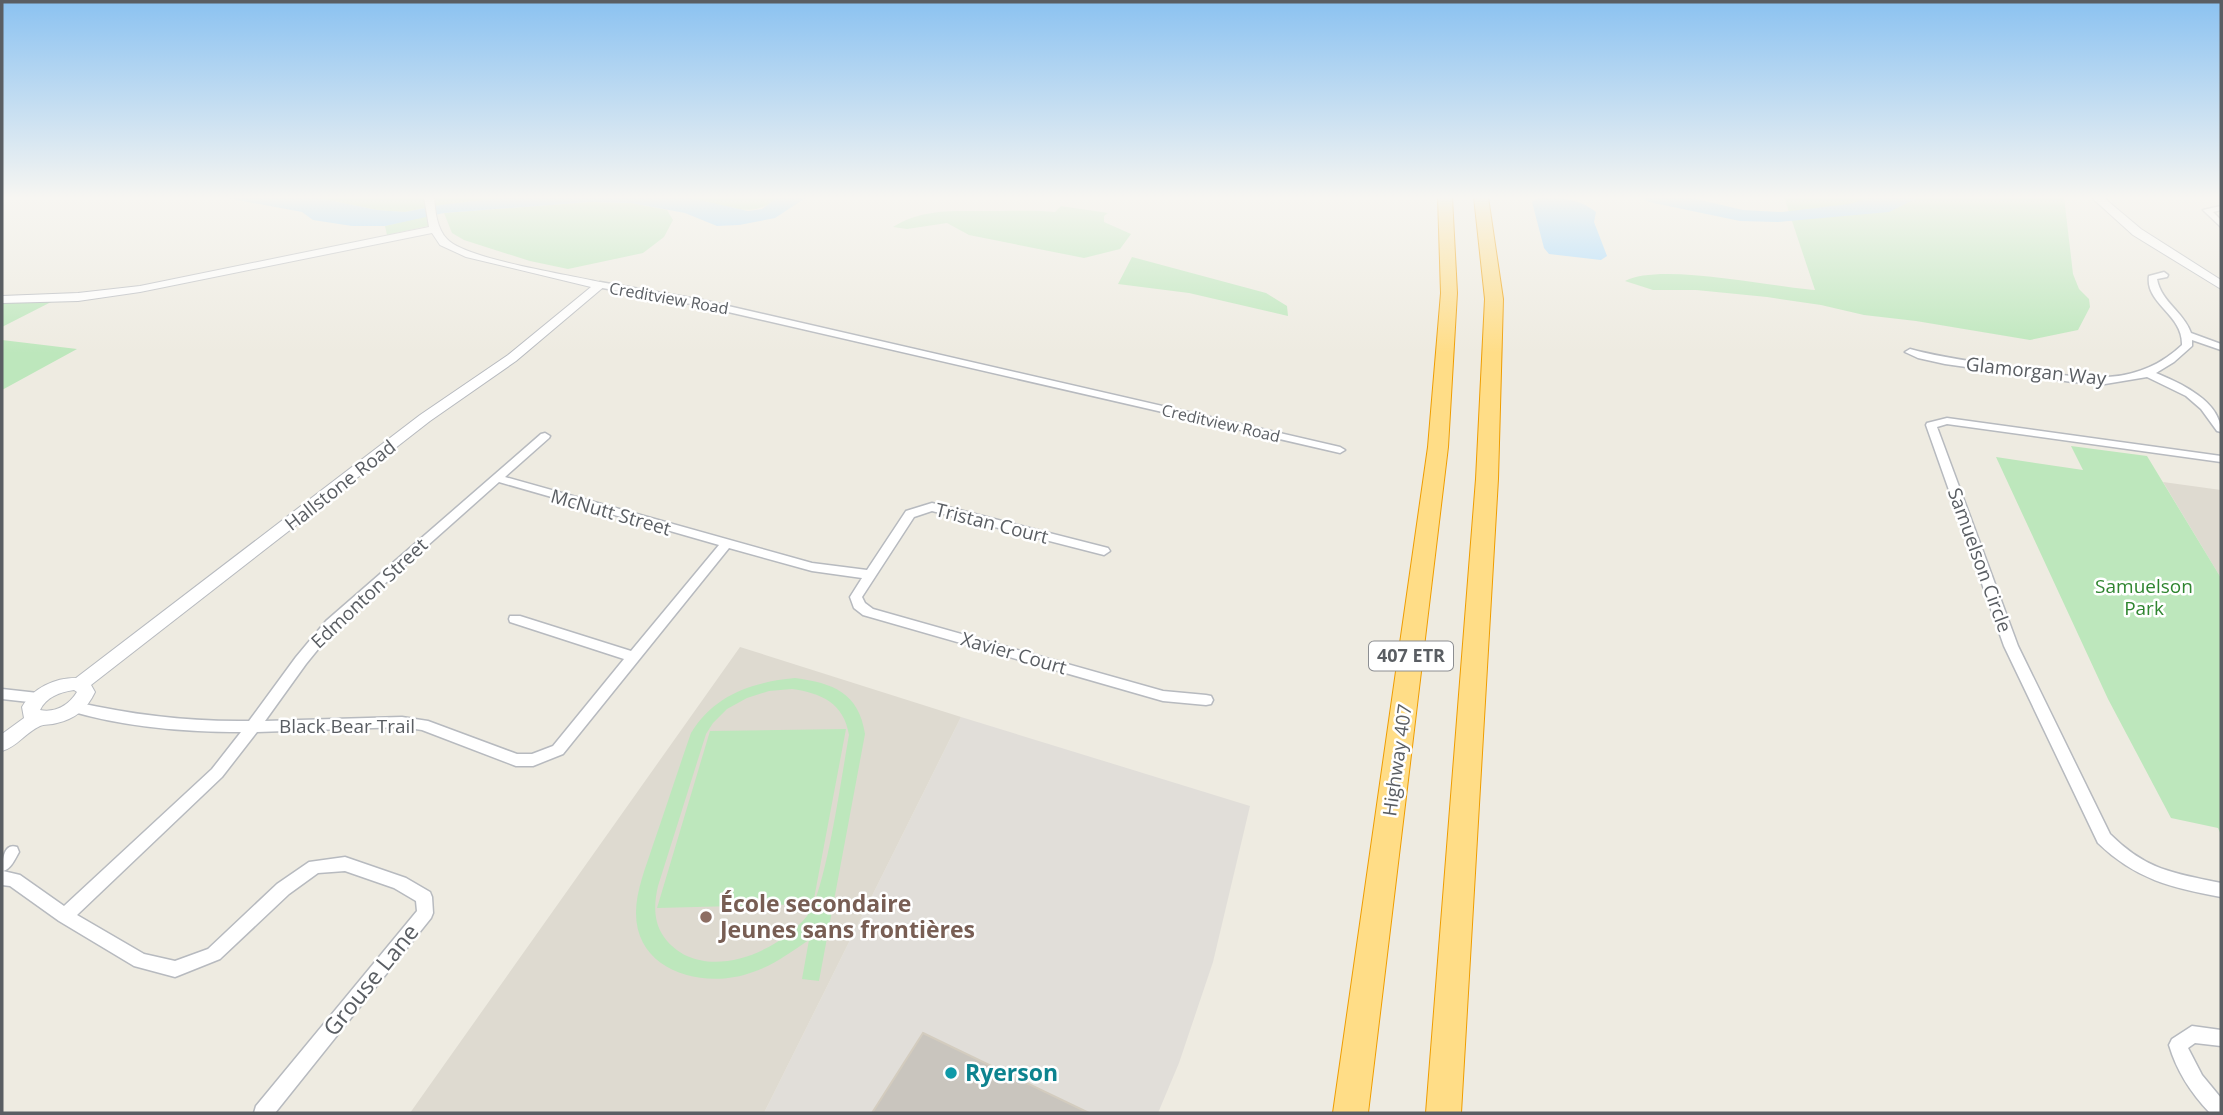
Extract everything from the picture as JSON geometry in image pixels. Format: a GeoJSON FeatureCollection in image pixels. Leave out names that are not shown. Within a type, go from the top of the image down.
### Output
{"type":"FeatureCollection","features":[{"type":"Feature","properties":{"kind":"highway","name":"Highway 407"},"geometry":{"type":"LineString","coordinates":[[1350,1113],[1438,447],[1449,293],[1447,249]]}},
{"type":"Feature","properties":{"kind":"highway","name":"407 ETR"},"geometry":{"type":"LineString","coordinates":[[1443,1113],[1487,478],[1494,299],[1488,249]]}},
{"type":"Feature","properties":{"kind":"main road"},"geometry":{"type":"LineString","coordinates":[[2164,249],[2221,285]]}},
{"type":"Feature","properties":{"kind":"main road"},"geometry":{"type":"LineString","coordinates":[[2182,249],[2221,272]]}},
{"type":"Feature","properties":{"kind":"street"},"geometry":{"type":"LineString","coordinates":[[2,299],[78,297],[129,290],[335,249]]}},
{"type":"Feature","properties":{"kind":"street","name":"Creditview Road"},"geometry":{"type":"LineString","coordinates":[[452,249],[600,285],[727,308],[1340,450]]}},
{"type":"Feature","properties":{"kind":"street"},"geometry":{"type":"LineString","coordinates":[[2164,275],[2152,278],[2154,290],[2185,327],[2188,335],[2221,347]]}},
{"type":"Feature","properties":{"kind":"street","name":"Hallstone Road"},"geometry":{"type":"LineString","coordinates":[[79,685],[425,418],[512,358],[600,285]]}},
{"type":"Feature","properties":{"kind":"street","name":"Glamorgan Way"},"geometry":{"type":"LineString","coordinates":[[1910,352],[1943,361],[2071,378],[2114,380],[2147,373],[2183,351],[2187,346],[2188,335]]}},
{"type":"Feature","properties":{"kind":"street"},"geometry":{"type":"LineString","coordinates":[[2147,373],[2200,399],[2221,429]]}},
{"type":"Feature","properties":{"kind":"street","name":"Samuelson Circle"},"geometry":{"type":"LineString","coordinates":[[2221,459],[1947,421],[1931,425],[2011,646],[2104,838],[2138,869],[2221,890]]}},
{"type":"Feature","properties":{"kind":"street","name":"Edmonton Street"},"geometry":{"type":"LineString","coordinates":[[65,916],[217,774],[305,653],[331,624],[545,436]]}},
{"type":"Feature","properties":{"kind":"street","name":"McNutt Street"},"geometry":{"type":"LineString","coordinates":[[497,478],[725,545],[812,567],[871,575]]}},
{"type":"Feature","properties":{"kind":"street","name":"Tristan Court"},"geometry":{"type":"LineString","coordinates":[[871,575],[910,514],[932,507],[1104,551]]}},
{"type":"Feature","properties":{"kind":"street","name":"Black Bear Trail"},"geometry":{"type":"LineString","coordinates":[[75,707],[130,721],[183,726],[402,722],[423,725],[516,760],[533,760],[558,750],[725,545]]}},
{"type":"Feature","properties":{"kind":"street","name":"Xavier Court"},"geometry":{"type":"LineString","coordinates":[[871,575],[856,597],[859,605],[868,612],[1163,696],[1206,700]]}},
{"type":"Feature","properties":{"kind":"street"},"geometry":{"type":"LineString","coordinates":[[515,619],[633,657]]}},
{"type":"Feature","properties":{"kind":"street"},"geometry":{"type":"LineString","coordinates":[[2,744],[38,718],[56,716],[75,707],[86,692],[79,685],[62,686],[38,698],[30,711],[38,718]]}},
{"type":"Feature","properties":{"kind":"street"},"geometry":{"type":"LineString","coordinates":[[2,694],[38,698]]}},
{"type":"Feature","properties":{"kind":"street","name":"Grouse Lane"},"geometry":{"type":"LineString","coordinates":[[2,878],[14,880],[65,916],[140,961],[175,969],[214,954],[283,889],[315,867],[345,864],[400,883],[424,897],[425,913],[263,1113]]}},
{"type":"Feature","properties":{"kind":"street"},"geometry":{"type":"LineString","coordinates":[[2221,1038],[2193,1034],[2178,1045],[2183,1065],[2200,1089],[2221,1111]]}},
{"type":"Feature","properties":{"kind":"shaded area"},"geometry":{"type":"Polygon","coordinates":[[[2163,482],[2221,490],[2221,578],[2163,482]]]}},
{"type":"Feature","properties":{"kind":"shaded area","name":"École secondaire Jeunes sans frontières"},"geometry":{"type":"Polygon","coordinates":[[[740,647],[961,717],[764,1113],[410,1113],[740,647]]]}},
{"type":"Feature","properties":{"kind":"shaded area"},"geometry":{"type":"Polygon","coordinates":[[[961,717],[1250,806],[1213,962],[1179,1063],[1158,1113],[764,1113],[961,717]]]}},
{"type":"Feature","properties":{"kind":"green space"},"geometry":{"type":"Polygon","coordinates":[[[492,249],[648,249],[643,253],[568,269],[492,249]]]}},
{"type":"Feature","properties":{"kind":"green space"},"geometry":{"type":"Polygon","coordinates":[[[1039,249],[1120,249],[1084,258],[1039,249]]]}},
{"type":"Feature","properties":{"kind":"green space"},"geometry":{"type":"Polygon","coordinates":[[[1801,249],[2070,249],[2073,274],[2079,289],[2089,299],[2090,307],[2078,330],[2030,340],[1864,315],[1767,297],[1696,290],[1653,290],[1625,281],[1641,276],[1689,275],[1815,290],[1801,249]]]}},
{"type":"Feature","properties":{"kind":"green space"},"geometry":{"type":"Polygon","coordinates":[[[1132,257],[1266,293],[1287,306],[1288,316],[1189,293],[1118,284],[1132,257]]]}},
{"type":"Feature","properties":{"kind":"green space"},"geometry":{"type":"Polygon","coordinates":[[[53,301],[2,327],[2,303],[53,301]]]}},
{"type":"Feature","properties":{"kind":"green space"},"geometry":{"type":"Polygon","coordinates":[[[2,340],[77,349],[2,390],[2,340]]]}},
{"type":"Feature","properties":{"kind":"green space","name":"Samuelson Park"},"geometry":{"type":"Polygon","coordinates":[[[2071,446],[2147,456],[2221,578],[2221,835],[2218,828],[2171,818],[2108,699],[1996,457],[2083,470],[2071,446]]]}},
{"type":"Feature","properties":{"kind":"green space"},"geometry":{"type":"Polygon","coordinates":[[[779,680],[809,680],[842,692],[857,709],[865,734],[819,981],[802,979],[809,940],[768,966],[734,977],[715,979],[677,972],[661,963],[648,950],[639,933],[636,904],[691,733],[700,720],[723,700],[749,687],[779,680]],[[792,689],[769,691],[747,698],[727,709],[706,734],[658,886],[655,906],[656,919],[664,937],[679,951],[697,959],[716,962],[757,952],[793,930],[807,916],[814,903],[827,858],[849,735],[842,715],[830,702],[812,693],[792,689]]]}},
{"type":"Feature","properties":{"kind":"green space"},"geometry":{"type":"Polygon","coordinates":[[[846,729],[813,904],[657,908],[710,731],[846,729]]]}},
{"type":"Feature","properties":{"kind":"water"},"geometry":{"type":"Polygon","coordinates":[[[1545,249],[1604,249],[1607,256],[1601,260],[1549,254],[1545,249]]]}},
{"type":"Feature","properties":{"kind":"building","name":"Ryerson"},"geometry":{"type":"Polygon","coordinates":[[[923,1033],[1089,1113],[872,1113],[923,1033]]]}},
{"type":"Feature","properties":{"kind":"place","name":"École secondaire Jeunes sans frontières"},"geometry":{"type":"Point","coordinates":[706,917]}},
{"type":"Feature","properties":{"kind":"place","name":"Ryerson"},"geometry":{"type":"Point","coordinates":[951,1073]}}]}
